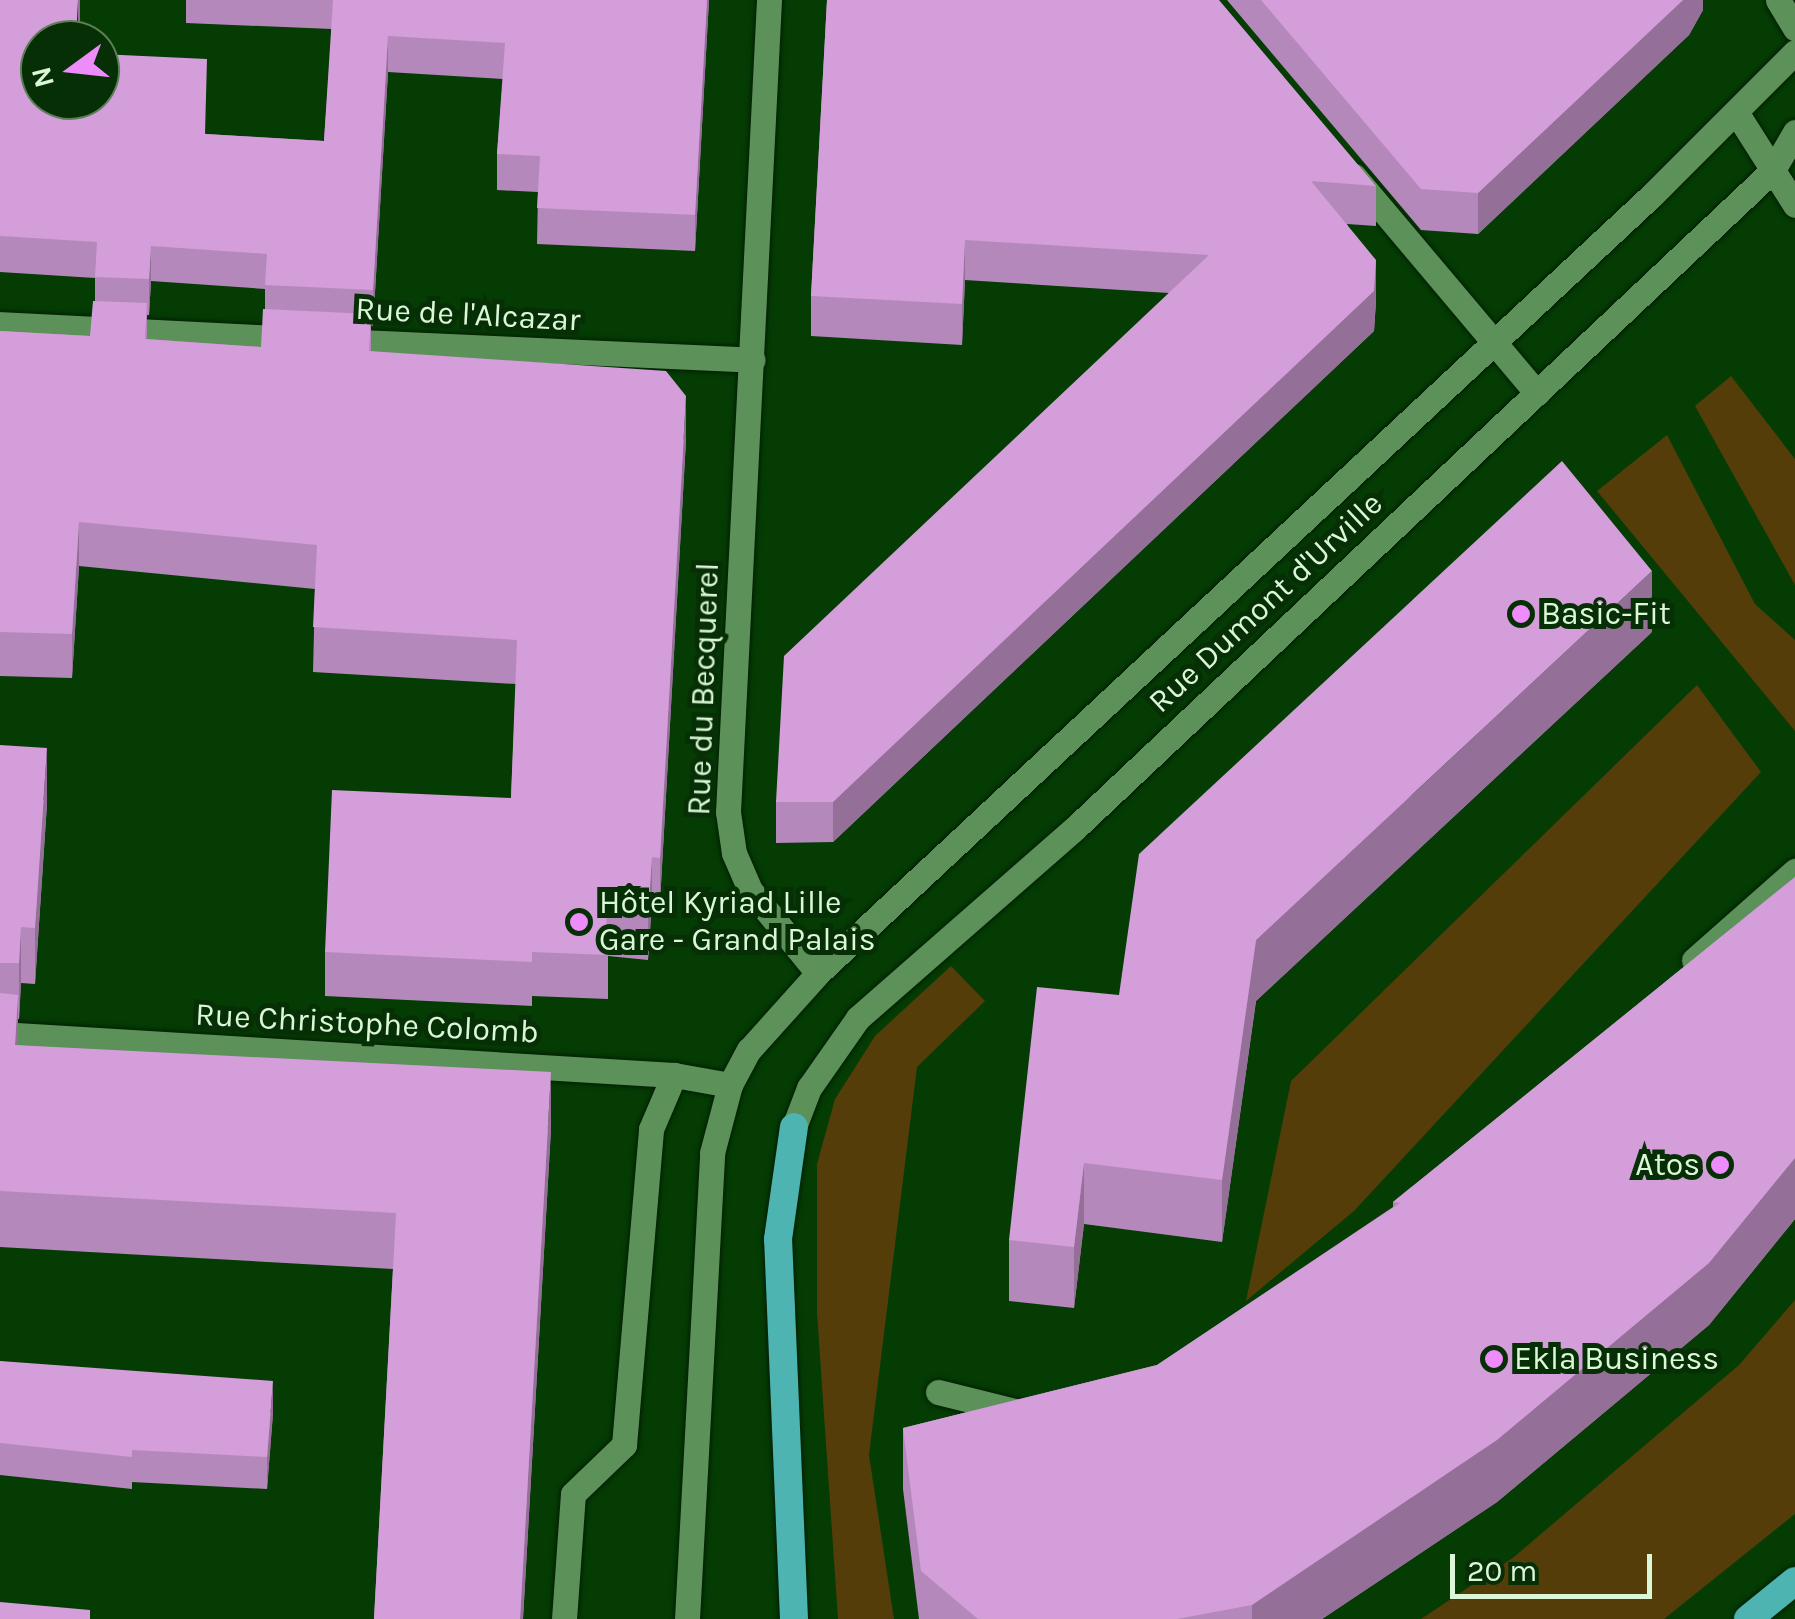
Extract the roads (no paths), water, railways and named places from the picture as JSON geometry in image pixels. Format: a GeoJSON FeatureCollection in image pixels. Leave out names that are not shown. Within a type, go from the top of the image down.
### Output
{"type":"FeatureCollection","features":[{"type":"Feature","properties":{"kind":"highway"},"geometry":{"type":"LineString","coordinates":[[794,1128],[778,1240],[794,1619]]}},
{"type":"Feature","properties":{"kind":"highway"},"geometry":{"type":"LineString","coordinates":[[1748,1619],[1795,1581]]}},
{"type":"Feature","properties":{"kind":"street","name":"Rue du Becquerel"},"geometry":{"type":"LineString","coordinates":[[769,0],[754,360],[728,812],[734,854],[750,890],[818,973]]}},
{"type":"Feature","properties":{"kind":"street"},"geometry":{"type":"LineString","coordinates":[[1778,0],[1795,28]]}},
{"type":"Feature","properties":{"kind":"street","name":"Rue Dumont d'Urville"},"geometry":{"type":"LineString","coordinates":[[818,973],[1495,342],[1795,52]]}},
{"type":"Feature","properties":{"kind":"street"},"geometry":{"type":"LineString","coordinates":[[1736,112],[1795,205]]}},
{"type":"Feature","properties":{"kind":"street","name":"Rue Dumont d'Urville"},"geometry":{"type":"LineString","coordinates":[[794,1128],[809,1088],[858,1018],[1074,829],[1773,170],[1795,132]]}},
{"type":"Feature","properties":{"kind":"street"},"geometry":{"type":"LineString","coordinates":[[1330,148],[1537,393]]}},
{"type":"Feature","properties":{"kind":"street","name":"Rue de l'Alcazar"},"geometry":{"type":"LineString","coordinates":[[0,324],[754,360]]}},
{"type":"Feature","properties":{"kind":"street"},"geometry":{"type":"LineString","coordinates":[[1675,977],[1795,871]]}},
{"type":"Feature","properties":{"kind":"street"},"geometry":{"type":"LineString","coordinates":[[687,1619],[708,1188],[730,1085],[749,1050],[818,973]]}},
{"type":"Feature","properties":{"kind":"street","name":"Rue Christophe Colomb"},"geometry":{"type":"LineString","coordinates":[[0,1034],[674,1075],[730,1085]]}},
{"type":"Feature","properties":{"kind":"street"},"geometry":{"type":"LineString","coordinates":[[564,1619],[573,1494],[624,1445],[651,1129],[674,1075]]}},
{"type":"Feature","properties":{"kind":"street"},"geometry":{"type":"LineString","coordinates":[[938,1392],[1035,1416],[1054,1412]]}},
{"type":"Feature","properties":{"kind":"place","name":"Basic-Fit"},"geometry":{"type":"Point","coordinates":[1521,614]}},
{"type":"Feature","properties":{"kind":"place","name":"Hôtel Kyriad Lille Gare - Grand Palais"},"geometry":{"type":"Point","coordinates":[579,922]}},
{"type":"Feature","properties":{"kind":"place","name":"Atos"},"geometry":{"type":"Point","coordinates":[1720,1165]}},
{"type":"Feature","properties":{"kind":"place","name":"Ekla Business"},"geometry":{"type":"Point","coordinates":[1494,1359]}}]}
